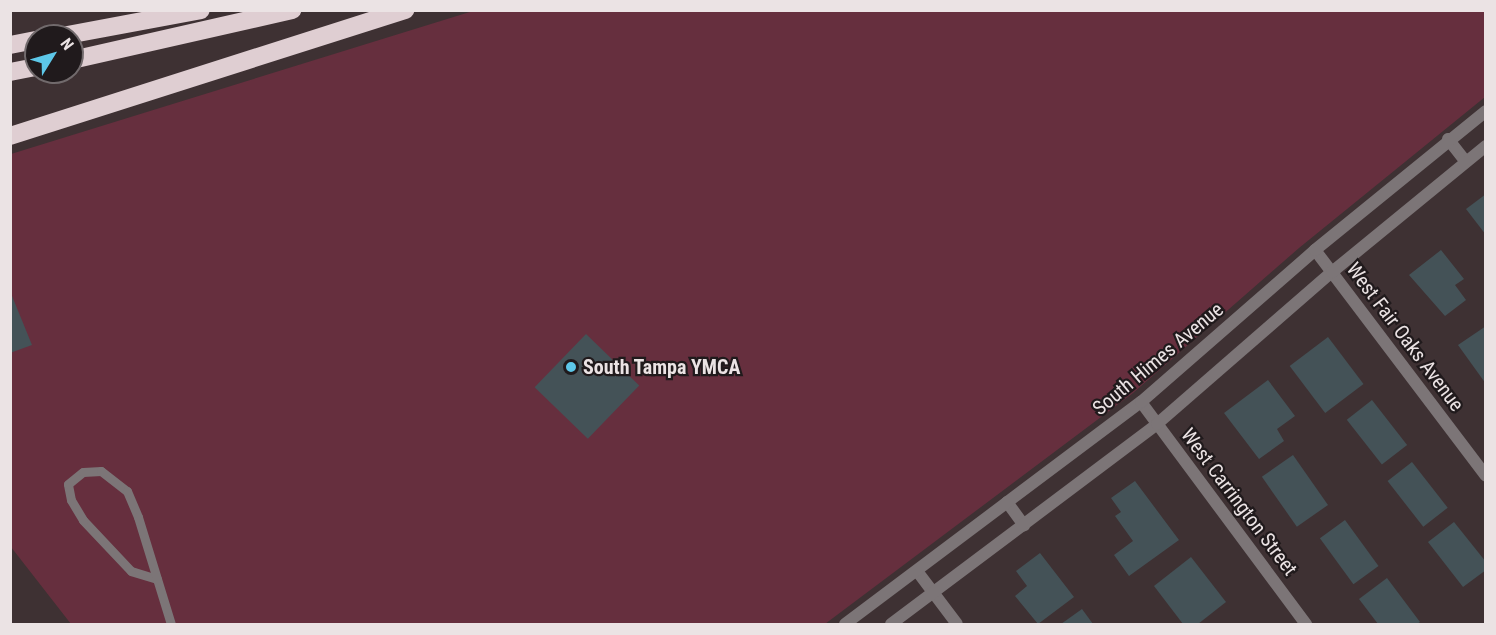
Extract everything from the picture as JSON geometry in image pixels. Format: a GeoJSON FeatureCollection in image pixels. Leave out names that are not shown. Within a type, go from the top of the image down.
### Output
{"type":"FeatureCollection","features":[{"type":"Feature","properties":{"kind":"highway"},"geometry":{"type":"LineString","coordinates":[[84,32],[201,10]]}},
{"type":"Feature","properties":{"kind":"highway"},"geometry":{"type":"LineString","coordinates":[[84,57],[292,10]]}},
{"type":"Feature","properties":{"kind":"highway"},"geometry":{"type":"LineString","coordinates":[[10,136],[405,10]]}},
{"type":"Feature","properties":{"kind":"street","name":"South Himes Avenue"},"geometry":{"type":"LineString","coordinates":[[845,624],[1141,402],[1315,250],[1485,111]]}},
{"type":"Feature","properties":{"kind":"street"},"geometry":{"type":"LineString","coordinates":[[1448,139],[1465,161]]}},
{"type":"Feature","properties":{"kind":"street"},"geometry":{"type":"LineString","coordinates":[[891,624],[1157,424],[1332,272],[1485,146]]}},
{"type":"Feature","properties":{"kind":"street","name":"West Fair Oaks Avenue"},"geometry":{"type":"LineString","coordinates":[[1315,250],[1485,476]]}},
{"type":"Feature","properties":{"kind":"street","name":"West Carrington Street"},"geometry":{"type":"LineString","coordinates":[[1141,402],[1306,624]]}},
{"type":"Feature","properties":{"kind":"street"},"geometry":{"type":"LineString","coordinates":[[1007,502],[1024,525]]}},
{"type":"Feature","properties":{"kind":"street"},"geometry":{"type":"LineString","coordinates":[[917,571],[957,624]]}},
{"type":"Feature","properties":{"kind":"lane"},"geometry":{"type":"LineString","coordinates":[[157,579],[131,571],[83,520],[70,500],[68,484],[83,472],[101,471],[127,491],[157,579],[171,624]]}},
{"type":"Feature","properties":{"kind":"shaded area","name":"South Tampa YMCA"},"geometry":{"type":"Polygon","coordinates":[[[473,11],[1485,11],[1485,97],[1299,248],[1133,393],[825,624],[71,624],[11,547],[11,154],[473,11]]]}},
{"type":"Feature","properties":{"kind":"building"},"geometry":{"type":"Polygon","coordinates":[[[1486,194],[1486,235],[1466,209],[1486,194]]]}},
{"type":"Feature","properties":{"kind":"building"},"geometry":{"type":"Polygon","coordinates":[[[1441,250],[1464,279],[1455,285],[1466,300],[1445,316],[1409,275],[1441,250]]]}},
{"type":"Feature","properties":{"kind":"building"},"geometry":{"type":"Polygon","coordinates":[[[10,291],[32,345],[10,353],[10,291]]]}},
{"type":"Feature","properties":{"kind":"building"},"geometry":{"type":"Polygon","coordinates":[[[1486,326],[1486,384],[1458,345],[1486,326]]]}},
{"type":"Feature","properties":{"kind":"building"},"geometry":{"type":"Polygon","coordinates":[[[586,334],[639,385],[588,439],[535,387],[586,334]]]}},
{"type":"Feature","properties":{"kind":"building"},"geometry":{"type":"Polygon","coordinates":[[[1328,337],[1364,384],[1325,413],[1290,366],[1328,337]]]}},
{"type":"Feature","properties":{"kind":"building"},"geometry":{"type":"Polygon","coordinates":[[[1268,380],[1295,416],[1277,429],[1284,441],[1259,459],[1224,413],[1268,380]]]}},
{"type":"Feature","properties":{"kind":"building"},"geometry":{"type":"Polygon","coordinates":[[[1372,400],[1407,445],[1382,465],[1347,420],[1372,400]]]}},
{"type":"Feature","properties":{"kind":"building"},"geometry":{"type":"Polygon","coordinates":[[[1293,455],[1328,505],[1297,527],[1262,477],[1293,455]]]}},
{"type":"Feature","properties":{"kind":"building"},"geometry":{"type":"Polygon","coordinates":[[[1412,462],[1448,508],[1423,527],[1388,481],[1412,462]]]}},
{"type":"Feature","properties":{"kind":"building"},"geometry":{"type":"Polygon","coordinates":[[[1135,481],[1179,540],[1129,576],[1114,555],[1133,541],[1115,516],[1121,512],[1111,498],[1135,481]]]}},
{"type":"Feature","properties":{"kind":"building"},"geometry":{"type":"Polygon","coordinates":[[[1345,520],[1379,566],[1353,584],[1320,538],[1345,520]]]}},
{"type":"Feature","properties":{"kind":"building"},"geometry":{"type":"Polygon","coordinates":[[[1454,522],[1486,562],[1486,570],[1463,587],[1428,542],[1454,522]]]}},
{"type":"Feature","properties":{"kind":"building"},"geometry":{"type":"Polygon","coordinates":[[[1040,553],[1074,597],[1038,624],[1015,596],[1027,586],[1016,571],[1040,553]]]}},
{"type":"Feature","properties":{"kind":"building"},"geometry":{"type":"Polygon","coordinates":[[[1191,557],[1226,602],[1198,624],[1183,624],[1154,586],[1191,557]]]}},
{"type":"Feature","properties":{"kind":"building"},"geometry":{"type":"Polygon","coordinates":[[[1387,578],[1420,622],[1417,624],[1378,624],[1359,599],[1387,578]]]}},
{"type":"Feature","properties":{"kind":"building"},"geometry":{"type":"Polygon","coordinates":[[[1082,609],[1093,624],[1061,624],[1082,609]]]}},
{"type":"Feature","properties":{"kind":"place","name":"South Tampa YMCA"},"geometry":{"type":"Point","coordinates":[571,367]}}]}
